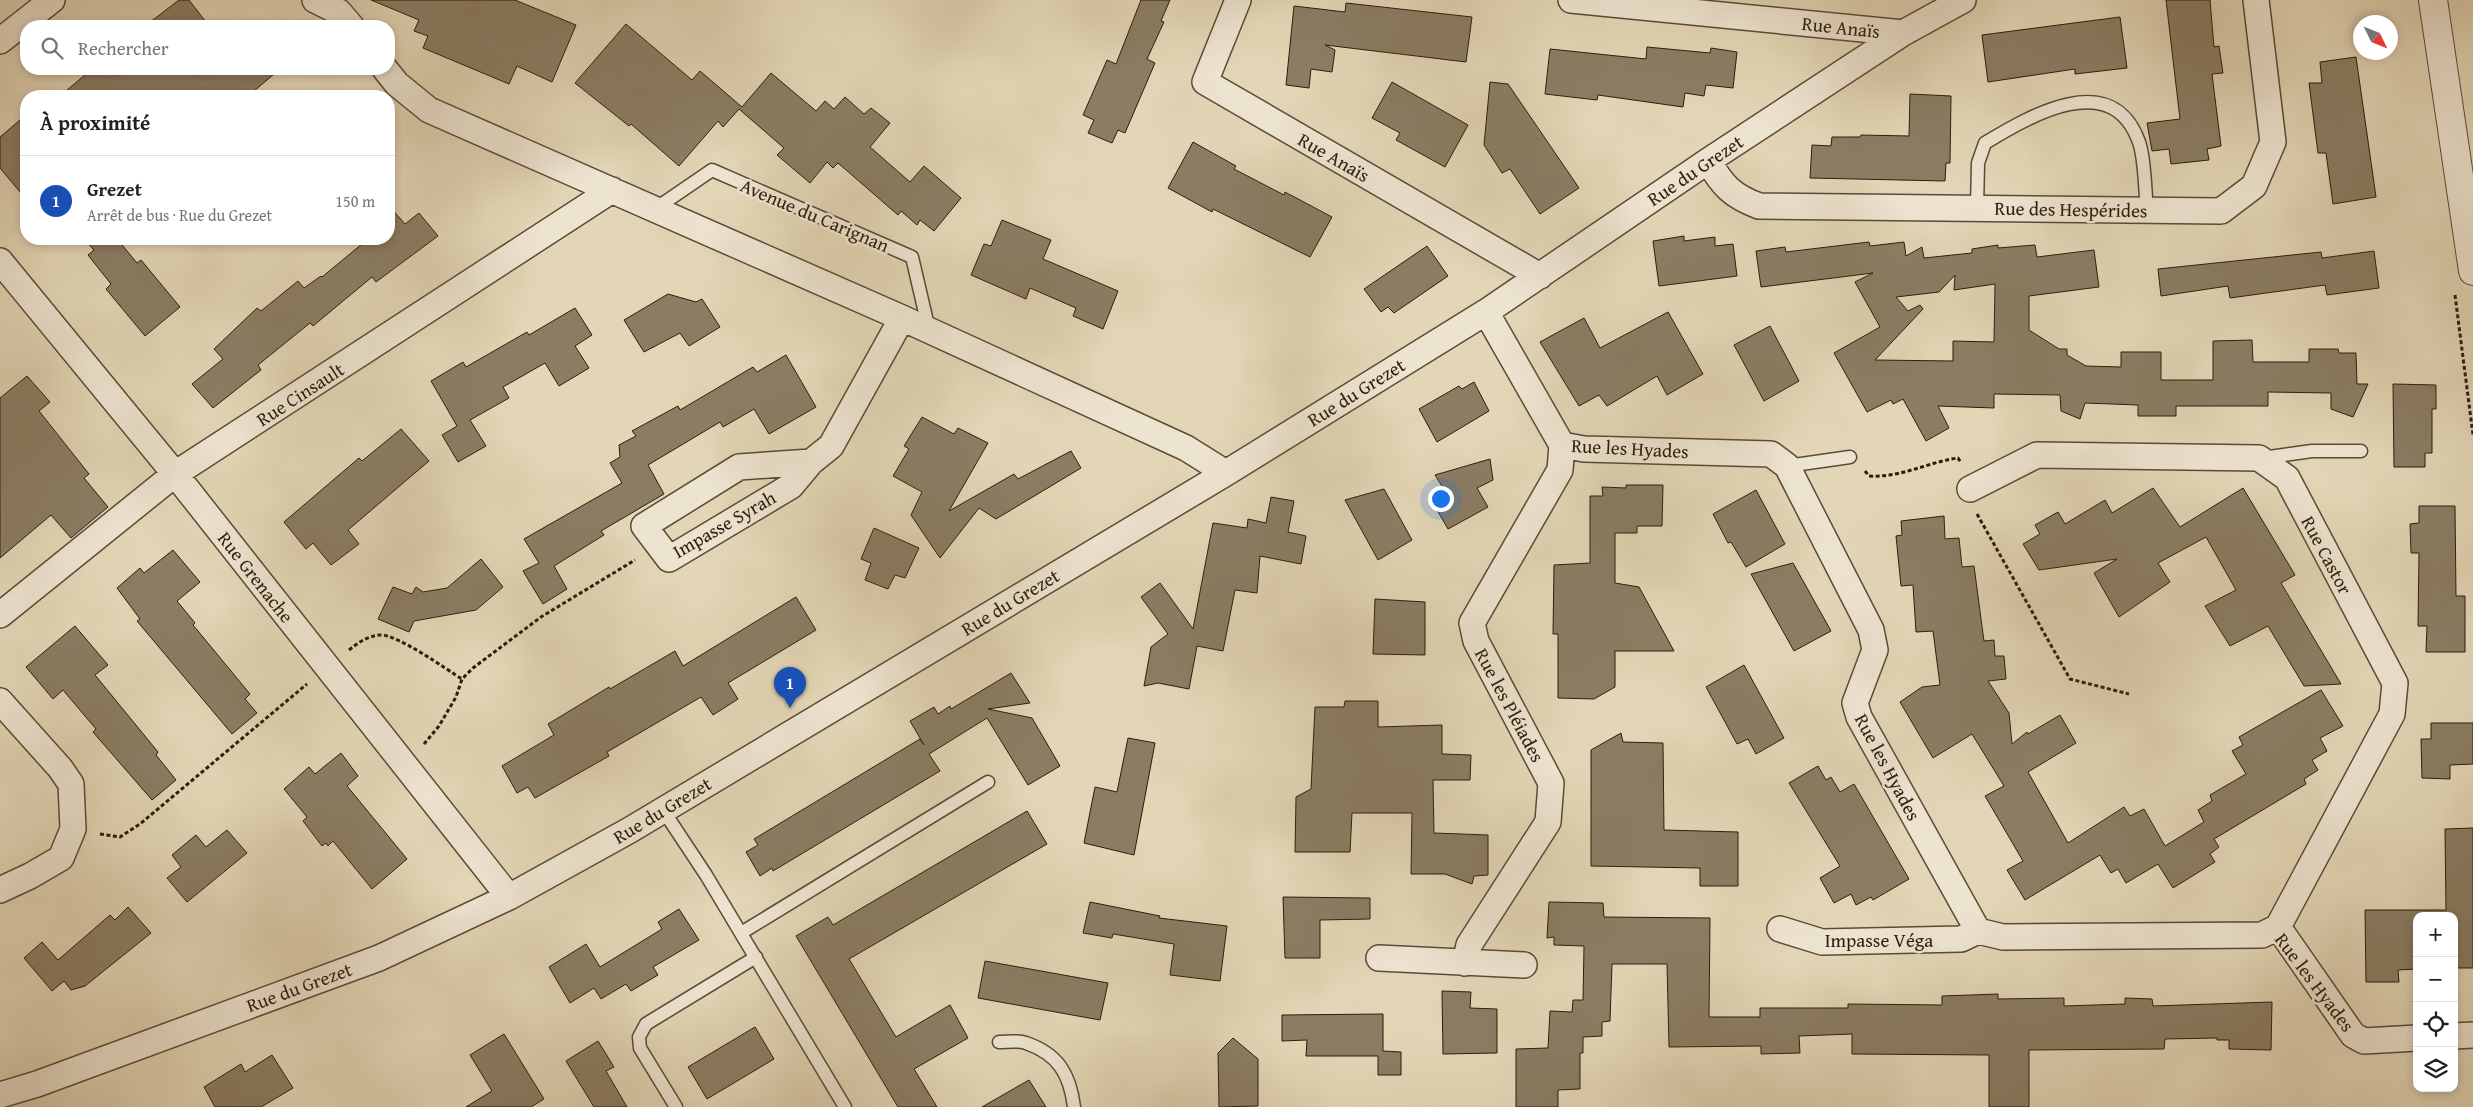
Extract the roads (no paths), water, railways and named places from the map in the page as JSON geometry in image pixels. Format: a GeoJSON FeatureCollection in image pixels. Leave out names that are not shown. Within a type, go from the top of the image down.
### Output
{"type":"FeatureCollection","features":[{"type":"Feature","properties":{"kind":"street"},"geometry":{"type":"LineString","coordinates":[[27,20],[52,0]]}},
{"type":"Feature","properties":{"kind":"street"},"geometry":{"type":"LineString","coordinates":[[315,0],[339,12],[346,20]]}},
{"type":"Feature","properties":{"kind":"street","name":"Rue Anaïs"},"geometry":{"type":"LineString","coordinates":[[1238,0],[1205,82],[1540,276]]}},
{"type":"Feature","properties":{"kind":"street","name":"Rue Anaïs"},"geometry":{"type":"LineString","coordinates":[[1571,0],[1903,33]]}},
{"type":"Feature","properties":{"kind":"street","name":"Rue du Grezet"},"geometry":{"type":"LineString","coordinates":[[0,1095],[37,1084],[379,958],[509,897],[663,810],[1226,473],[1486,312],[1708,161],[1903,33],[1963,0]]}},
{"type":"Feature","properties":{"kind":"street","name":"Rue des Hespérides"},"geometry":{"type":"LineString","coordinates":[[1708,161],[1725,188],[1743,200],[1759,206],[2221,211],[2254,186],[2273,142],[2256,0]]}},
{"type":"Feature","properties":{"kind":"street"},"geometry":{"type":"LineString","coordinates":[[2433,0],[2473,271]]}},
{"type":"Feature","properties":{"kind":"street"},"geometry":{"type":"LineString","coordinates":[[0,41],[20,25]]}},
{"type":"Feature","properties":{"kind":"street"},"geometry":{"type":"LineString","coordinates":[[390,75],[397,84],[429,110],[929,330],[1186,448],[1226,473]]}},
{"type":"Feature","properties":{"kind":"street","name":"Rue Cinsault"},"geometry":{"type":"LineString","coordinates":[[0,615],[175,474],[612,190]]}},
{"type":"Feature","properties":{"kind":"street","name":"Rue Grenache"},"geometry":{"type":"LineString","coordinates":[[0,261],[175,474],[509,897]]}},
{"type":"Feature","properties":{"kind":"street","name":"Rue les Hyades"},"geometry":{"type":"LineString","coordinates":[[1486,312],[1562,445],[1584,449],[1771,454],[1787,466],[1871,630],[1875,650],[1855,703],[1859,718],[1978,931],[2003,937],[2262,935],[2278,928],[2353,1034],[2364,1041],[2413,1038]]}},
{"type":"Feature","properties":{"kind":"street","name":"Impasse Syrah"},"geometry":{"type":"LineString","coordinates":[[811,462],[739,467],[644,526],[669,559],[791,486],[811,462],[831,446],[902,318]]}},
{"type":"Feature","properties":{"kind":"street","name":"Rue les Pléiades"},"geometry":{"type":"LineString","coordinates":[[1465,963],[1469,945],[1548,822],[1551,783],[1476,641],[1472,623],[1560,470],[1562,445]]}},
{"type":"Feature","properties":{"kind":"street"},"geometry":{"type":"LineString","coordinates":[[1970,489],[2037,455],[2259,458]]}},
{"type":"Feature","properties":{"kind":"street","name":"Rue Castor"},"geometry":{"type":"LineString","coordinates":[[2259,458],[2287,478],[2395,683],[2392,714],[2278,928]]}},
{"type":"Feature","properties":{"kind":"street"},"geometry":{"type":"LineString","coordinates":[[0,701],[60,768],[71,784],[73,829],[62,858],[0,890]]}},
{"type":"Feature","properties":{"kind":"street","name":"Impasse Véga"},"geometry":{"type":"LineString","coordinates":[[1780,929],[1822,942],[1961,939],[1978,931]]}},
{"type":"Feature","properties":{"kind":"street"},"geometry":{"type":"LineString","coordinates":[[1379,958],[1524,965]]}},
{"type":"Feature","properties":{"kind":"street"},"geometry":{"type":"LineString","coordinates":[[2458,1036],[2473,1036]]}},
{"type":"Feature","properties":{"kind":"lane"},"geometry":{"type":"LineString","coordinates":[[1977,208],[1978,163],[1985,144],[2026,118],[2068,104],[2106,104],[2127,117],[2140,143],[2147,210]]}},
{"type":"Feature","properties":{"kind":"lane","name":"Avenue du Carignan"},"geometry":{"type":"LineString","coordinates":[[655,209],[712,170],[912,257],[929,330]]}},
{"type":"Feature","properties":{"kind":"lane"},"geometry":{"type":"LineString","coordinates":[[2259,458],[2312,451],[2361,451]]}},
{"type":"Feature","properties":{"kind":"lane"},"geometry":{"type":"LineString","coordinates":[[1787,466],[1850,457]]}},
{"type":"Feature","properties":{"kind":"lane"},"geometry":{"type":"LineString","coordinates":[[741,933],[988,782]]}},
{"type":"Feature","properties":{"kind":"lane"},"geometry":{"type":"LineString","coordinates":[[663,810],[756,956],[845,1107]]}},
{"type":"Feature","properties":{"kind":"lane"},"geometry":{"type":"LineString","coordinates":[[676,1107],[640,1048],[639,1037],[646,1024],[756,956]]}},
{"type":"Feature","properties":{"kind":"lane"},"geometry":{"type":"LineString","coordinates":[[999,1042],[1025,1042],[1056,1058],[1072,1087],[1074,1107]]}},
{"type":"Feature","properties":{"kind":"place","name":"Grezet"},"geometry":{"type":"Point","coordinates":[790,708]}}]}
